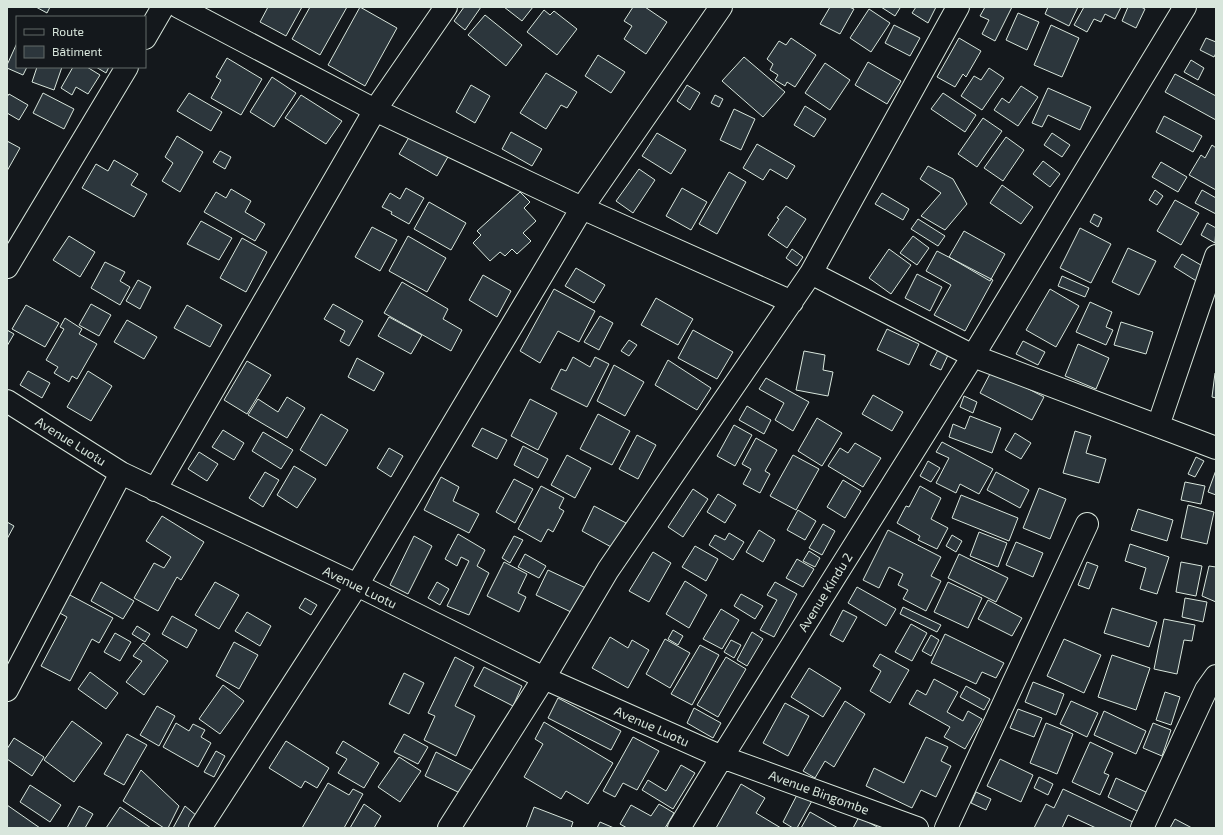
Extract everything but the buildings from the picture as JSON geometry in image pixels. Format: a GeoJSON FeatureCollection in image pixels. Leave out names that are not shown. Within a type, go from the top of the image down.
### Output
{"type":"FeatureCollection","features":[{"type":"Feature","properties":{"kind":"street"},"geometry":{"type":"LineString","coordinates":[[146,36],[164,7]]}},
{"type":"Feature","properties":{"kind":"street"},"geometry":{"type":"LineString","coordinates":[[179,7],[375,110],[582,208],[792,302]]}},
{"type":"Feature","properties":{"kind":"street"},"geometry":{"type":"LineString","coordinates":[[155,490],[375,110],[446,7]]}},
{"type":"Feature","properties":{"kind":"street"},"geometry":{"type":"LineString","coordinates":[[200,828],[357,585],[582,208],[721,7]]}},
{"type":"Feature","properties":{"kind":"street"},"geometry":{"type":"LineString","coordinates":[[449,828],[544,678],[608,570],[811,273],[958,7]]}},
{"type":"Feature","properties":{"kind":"street","name":"Avenue Kindu 2"},"geometry":{"type":"LineString","coordinates":[[679,828],[973,356],[1185,7]]}},
{"type":"Feature","properties":{"kind":"street"},"geometry":{"type":"LineString","coordinates":[[7,267],[126,68]]}},
{"type":"Feature","properties":{"kind":"street"},"geometry":{"type":"LineString","coordinates":[[1158,426],[1216,256]]}},
{"type":"Feature","properties":{"kind":"street"},"geometry":{"type":"LineString","coordinates":[[811,273],[973,356],[1216,448]]}},
{"type":"Feature","properties":{"kind":"street","name":"Avenue Luotu"},"geometry":{"type":"LineString","coordinates":[[7,401],[121,473],[155,490],[357,585],[544,678],[722,757]]}},
{"type":"Feature","properties":{"kind":"street"},"geometry":{"type":"LineString","coordinates":[[7,690],[121,473]]}},
{"type":"Feature","properties":{"kind":"street"},"geometry":{"type":"LineString","coordinates":[[946,828],[1087,524]]}},
{"type":"Feature","properties":{"kind":"street"},"geometry":{"type":"LineString","coordinates":[[1142,828],[1206,690],[1216,676]]}},
{"type":"Feature","properties":{"kind":"street","name":"Avenue Bingombe"},"geometry":{"type":"LineString","coordinates":[[722,757],[917,828]]}}]}
